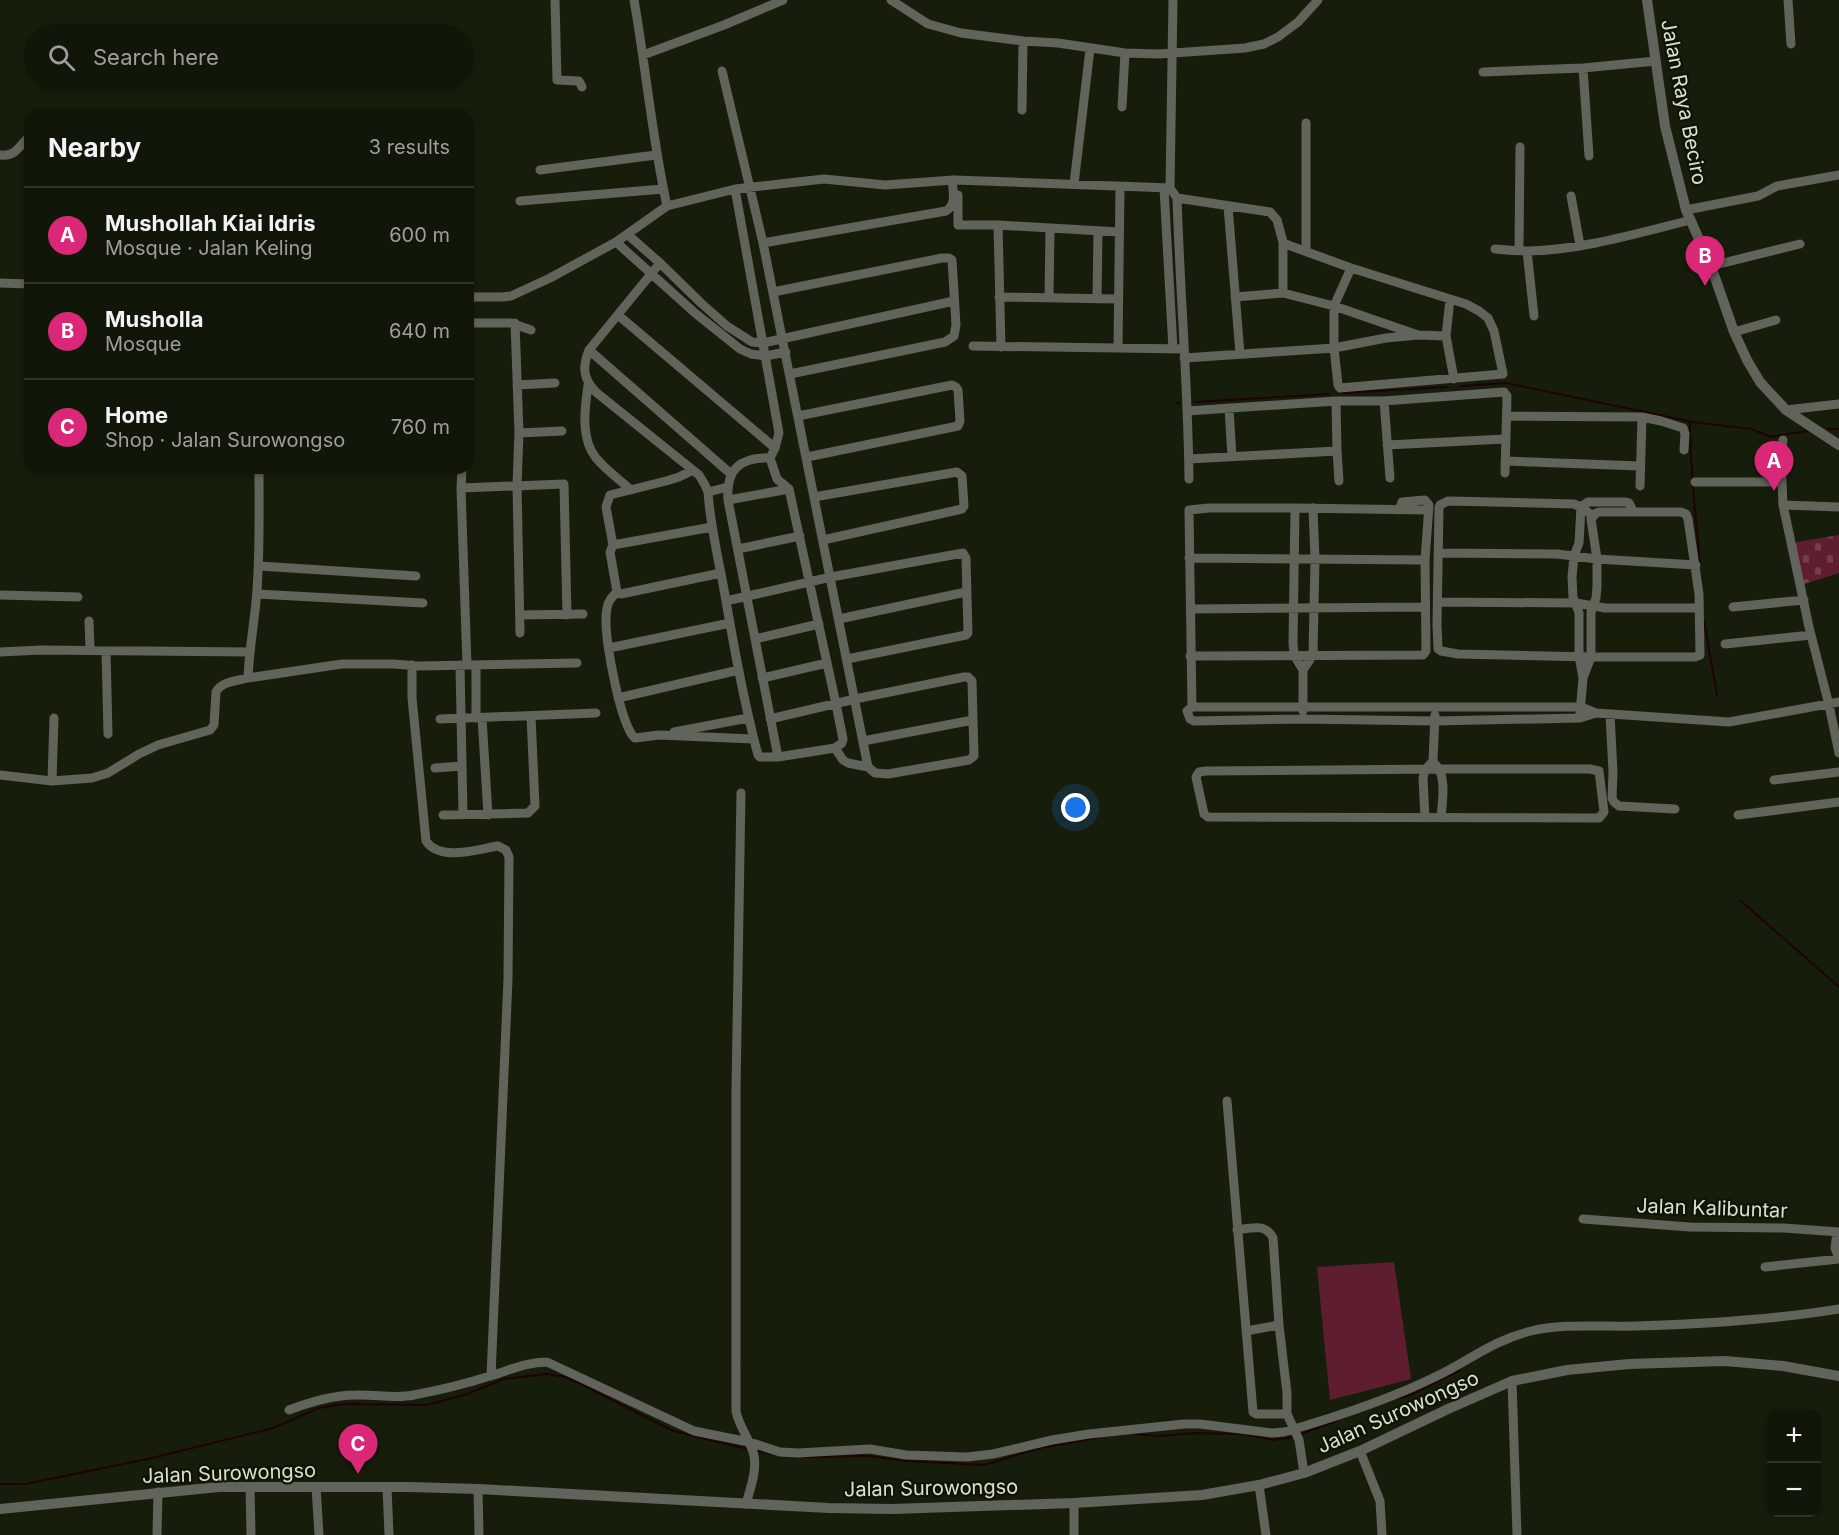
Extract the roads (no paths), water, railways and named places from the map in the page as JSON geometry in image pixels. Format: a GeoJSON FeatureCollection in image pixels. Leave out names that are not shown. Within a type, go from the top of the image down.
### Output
{"type":"FeatureCollection","features":[{"type":"Feature","properties":{"kind":"street"},"geometry":{"type":"LineString","coordinates":[[555,0],[557,80],[579,81],[582,87]]}},
{"type":"Feature","properties":{"kind":"street"},"geometry":{"type":"LineString","coordinates":[[634,0],[656,155],[667,206]]}},
{"type":"Feature","properties":{"kind":"street"},"geometry":{"type":"LineString","coordinates":[[643,55],[783,0]]}},
{"type":"Feature","properties":{"kind":"street"},"geometry":{"type":"LineString","coordinates":[[891,0],[928,24],[961,33],[1058,43],[1125,53],[1172,53],[1245,48],[1264,44],[1298,22],[1318,0]]}},
{"type":"Feature","properties":{"kind":"street"},"geometry":{"type":"LineString","coordinates":[[1173,0],[1167,188],[1173,349]]}},
{"type":"Feature","properties":{"kind":"street","name":"Jalan Raya Beciro"},"geometry":{"type":"LineString","coordinates":[[1647,0],[1665,126],[1688,215],[1711,266],[1734,332],[1760,382],[1786,410],[1839,445]]}},
{"type":"Feature","properties":{"kind":"street"},"geometry":{"type":"LineString","coordinates":[[1788,0],[1791,44]]}},
{"type":"Feature","properties":{"kind":"street"},"geometry":{"type":"LineString","coordinates":[[1022,110],[1023,41]]}},
{"type":"Feature","properties":{"kind":"street"},"geometry":{"type":"LineString","coordinates":[[1074,184],[1089,49]]}},
{"type":"Feature","properties":{"kind":"street"},"geometry":{"type":"LineString","coordinates":[[1122,106],[1125,53]]}},
{"type":"Feature","properties":{"kind":"street"},"geometry":{"type":"LineString","coordinates":[[1483,72],[1656,62]]}},
{"type":"Feature","properties":{"kind":"street"},"geometry":{"type":"LineString","coordinates":[[1583,68],[1589,156]]}},
{"type":"Feature","properties":{"kind":"street"},"geometry":{"type":"LineString","coordinates":[[722,71],[764,243],[782,338],[786,352],[814,497],[831,577],[839,619],[855,699],[868,766],[875,773],[888,774],[969,760],[974,756],[972,681],[968,677],[855,699],[770,719]]}},
{"type":"Feature","properties":{"kind":"street"},"geometry":{"type":"LineString","coordinates":[[1306,123],[1306,251]]}},
{"type":"Feature","properties":{"kind":"street"},"geometry":{"type":"LineString","coordinates":[[0,155],[13,154],[24,142]]}},
{"type":"Feature","properties":{"kind":"street"},"geometry":{"type":"LineString","coordinates":[[1520,147],[1523,250],[1533,316]]}},
{"type":"Feature","properties":{"kind":"street"},"geometry":{"type":"LineString","coordinates":[[540,170],[656,155]]}},
{"type":"Feature","properties":{"kind":"street"},"geometry":{"type":"LineString","coordinates":[[1496,249],[1523,250],[1580,245],[1758,196],[1777,186],[1839,175]]}},
{"type":"Feature","properties":{"kind":"street"},"geometry":{"type":"LineString","coordinates":[[474,297],[511,296],[550,278],[616,242],[667,206],[735,189],[824,179],[885,185],[955,180],[1167,188],[1177,198],[1270,212],[1277,220],[1283,242],[1283,293]]}},
{"type":"Feature","properties":{"kind":"street"},"geometry":{"type":"LineString","coordinates":[[955,180],[958,225],[1119,232]]}},
{"type":"Feature","properties":{"kind":"street"},"geometry":{"type":"LineString","coordinates":[[764,243],[946,211],[950,209],[954,199],[955,180]]}},
{"type":"Feature","properties":{"kind":"street"},"geometry":{"type":"LineString","coordinates":[[1118,348],[1120,187]]}},
{"type":"Feature","properties":{"kind":"street"},"geometry":{"type":"LineString","coordinates":[[520,201],[663,189]]}},
{"type":"Feature","properties":{"kind":"street"},"geometry":{"type":"LineString","coordinates":[[588,385],[693,470],[702,479],[708,492],[712,527],[748,718],[759,757],[778,757],[835,748],[842,743],[843,739],[800,536],[789,489],[777,479],[771,458],[779,433],[735,189]]}},
{"type":"Feature","properties":{"kind":"street"},"geometry":{"type":"LineString","coordinates":[[1571,196],[1580,245]]}},
{"type":"Feature","properties":{"kind":"street"},"geometry":{"type":"LineString","coordinates":[[1177,198],[1189,479]]}},
{"type":"Feature","properties":{"kind":"street"},"geometry":{"type":"LineString","coordinates":[[1228,206],[1240,354]]}},
{"type":"Feature","properties":{"kind":"street"},"geometry":{"type":"LineString","coordinates":[[998,225],[1000,347]]}},
{"type":"Feature","properties":{"kind":"street"},"geometry":{"type":"LineString","coordinates":[[1049,298],[1050,228]]}},
{"type":"Feature","properties":{"kind":"street"},"geometry":{"type":"LineString","coordinates":[[1097,299],[1098,231]]}},
{"type":"Feature","properties":{"kind":"street"},"geometry":{"type":"LineString","coordinates":[[627,234],[727,326],[753,342],[763,343],[954,301]]}},
{"type":"Feature","properties":{"kind":"street"},"geometry":{"type":"LineString","coordinates":[[616,242],[740,349],[751,354],[766,356],[786,352]]}},
{"type":"Feature","properties":{"kind":"street"},"geometry":{"type":"LineString","coordinates":[[1283,242],[1351,268],[1466,304],[1488,318],[1494,331],[1502,376],[1340,388],[1334,348],[1334,306],[1351,268]]}},
{"type":"Feature","properties":{"kind":"street"},"geometry":{"type":"LineString","coordinates":[[1711,266],[1800,244]]}},
{"type":"Feature","properties":{"kind":"street"},"geometry":{"type":"LineString","coordinates":[[773,292],[947,257],[952,260],[956,332],[954,336],[945,342],[790,374]]}},
{"type":"Feature","properties":{"kind":"street"},"geometry":{"type":"LineString","coordinates":[[631,490],[596,457],[592,449],[584,415],[588,385],[585,361],[589,350],[660,263]]}},
{"type":"Feature","properties":{"kind":"street"},"geometry":{"type":"LineString","coordinates":[[0,283],[24,284]]}},
{"type":"Feature","properties":{"kind":"street"},"geometry":{"type":"LineString","coordinates":[[1235,297],[1283,293],[1334,306],[1418,335]]}},
{"type":"Feature","properties":{"kind":"street"},"geometry":{"type":"LineString","coordinates":[[999,297],[1118,299]]}},
{"type":"Feature","properties":{"kind":"street"},"geometry":{"type":"LineString","coordinates":[[1450,299],[1446,336],[1454,379]]}},
{"type":"Feature","properties":{"kind":"street"},"geometry":{"type":"LineString","coordinates":[[618,315],[775,448]]}},
{"type":"Feature","properties":{"kind":"street"},"geometry":{"type":"LineString","coordinates":[[1734,332],[1776,320]]}},
{"type":"Feature","properties":{"kind":"street"},"geometry":{"type":"LineString","coordinates":[[474,322],[515,323],[531,330]]}},
{"type":"Feature","properties":{"kind":"street"},"geometry":{"type":"LineString","coordinates":[[515,323],[519,433],[517,485],[520,633]]}},
{"type":"Feature","properties":{"kind":"street"},"geometry":{"type":"LineString","coordinates":[[973,346],[1173,349],[1184,353],[1240,354],[1334,348],[1386,338],[1418,335],[1446,336]]}},
{"type":"Feature","properties":{"kind":"street"},"geometry":{"type":"LineString","coordinates":[[589,350],[731,474]]}},
{"type":"Feature","properties":{"kind":"street"},"geometry":{"type":"LineString","coordinates":[[517,385],[555,383]]}},
{"type":"Feature","properties":{"kind":"street"},"geometry":{"type":"LineString","coordinates":[[798,416],[952,385],[958,390],[960,421],[958,426],[807,457]]}},
{"type":"Feature","properties":{"kind":"street"},"geometry":{"type":"LineString","coordinates":[[1187,411],[1336,401],[1384,401],[1504,392],[1507,396],[1505,473]]}},
{"type":"Feature","properties":{"kind":"street"},"geometry":{"type":"LineString","coordinates":[[1336,401],[1339,481]]}},
{"type":"Feature","properties":{"kind":"street"},"geometry":{"type":"LineString","coordinates":[[1384,401],[1390,478]]}},
{"type":"Feature","properties":{"kind":"street"},"geometry":{"type":"LineString","coordinates":[[1786,410],[1839,404]]}},
{"type":"Feature","properties":{"kind":"street"},"geometry":{"type":"LineString","coordinates":[[1230,408],[1232,458]]}},
{"type":"Feature","properties":{"kind":"street"},"geometry":{"type":"LineString","coordinates":[[1507,416],[1642,417],[1683,428],[1684,450]]}},
{"type":"Feature","properties":{"kind":"street"},"geometry":{"type":"LineString","coordinates":[[1640,486],[1642,417]]}},
{"type":"Feature","properties":{"kind":"street"},"geometry":{"type":"LineString","coordinates":[[519,433],[562,431]]}},
{"type":"Feature","properties":{"kind":"street"},"geometry":{"type":"LineString","coordinates":[[1387,445],[1505,439]]}},
{"type":"Feature","properties":{"kind":"street"},"geometry":{"type":"LineString","coordinates":[[1783,440],[1781,460],[1783,505],[1811,635],[1834,703],[1839,753]]}},
{"type":"Feature","properties":{"kind":"street"},"geometry":{"type":"LineString","coordinates":[[1189,459],[1337,451]]}},
{"type":"Feature","properties":{"kind":"street"},"geometry":{"type":"LineString","coordinates":[[771,458],[758,458],[736,468],[731,474],[728,500],[778,757]]}},
{"type":"Feature","properties":{"kind":"street"},"geometry":{"type":"LineString","coordinates":[[1505,461],[1640,466]]}},
{"type":"Feature","properties":{"kind":"street"},"geometry":{"type":"LineString","coordinates":[[693,470],[679,477],[610,495],[608,499],[606,507],[613,545],[610,552],[616,592],[609,600],[606,610],[609,648],[618,698],[635,738],[748,718]]}},
{"type":"Feature","properties":{"kind":"street"},"geometry":{"type":"LineString","coordinates":[[814,497],[957,472],[962,476],[964,506],[962,509],[823,540]]}},
{"type":"Feature","properties":{"kind":"street"},"geometry":{"type":"LineString","coordinates":[[248,678],[259,566],[260,474]]}},
{"type":"Feature","properties":{"kind":"street"},"geometry":{"type":"LineString","coordinates":[[462,474],[468,665],[479,718],[488,815]]}},
{"type":"Feature","properties":{"kind":"street"},"geometry":{"type":"LineString","coordinates":[[1695,483],[1782,482]]}},
{"type":"Feature","properties":{"kind":"street"},"geometry":{"type":"LineString","coordinates":[[461,488],[564,485],[567,615]]}},
{"type":"Feature","properties":{"kind":"street"},"geometry":{"type":"LineString","coordinates":[[708,492],[728,487]]}},
{"type":"Feature","properties":{"kind":"street"},"geometry":{"type":"LineString","coordinates":[[728,500],[789,489]]}},
{"type":"Feature","properties":{"kind":"street"},"geometry":{"type":"LineString","coordinates":[[1191,656],[1423,655],[1426,651],[1427,501],[1402,502],[1399,510],[1313,508],[1189,510],[1189,558],[1192,707]]}},
{"type":"Feature","properties":{"kind":"street"},"geometry":{"type":"LineString","coordinates":[[1583,678],[1591,657],[1591,612],[1597,586],[1597,559],[1591,521],[1593,516],[1599,512],[1632,511],[1686,514],[1696,565],[1701,654],[1698,656],[1591,657],[1458,654],[1441,651],[1437,646],[1439,508],[1448,501],[1574,504],[1593,516]]}},
{"type":"Feature","properties":{"kind":"street"},"geometry":{"type":"LineString","coordinates":[[1581,507],[1588,502],[1626,502],[1629,503],[1632,511]]}},
{"type":"Feature","properties":{"kind":"street"},"geometry":{"type":"LineString","coordinates":[[1783,505],[1839,507]]}},
{"type":"Feature","properties":{"kind":"street"},"geometry":{"type":"LineString","coordinates":[[1580,718],[1583,678],[1579,656],[1579,614],[1572,590],[1574,556],[1579,543],[1581,507]]}},
{"type":"Feature","properties":{"kind":"street"},"geometry":{"type":"LineString","coordinates":[[1295,508],[1294,655],[1303,670],[1303,719]]}},
{"type":"Feature","properties":{"kind":"street"},"geometry":{"type":"LineString","coordinates":[[1303,670],[1313,655],[1313,508]]}},
{"type":"Feature","properties":{"kind":"street"},"geometry":{"type":"LineString","coordinates":[[613,545],[712,527]]}},
{"type":"Feature","properties":{"kind":"street"},"geometry":{"type":"LineString","coordinates":[[738,549],[800,536]]}},
{"type":"Feature","properties":{"kind":"street"},"geometry":{"type":"LineString","coordinates":[[726,601],[831,577],[961,552],[966,558],[969,629],[966,635],[847,659]]}},
{"type":"Feature","properties":{"kind":"street"},"geometry":{"type":"LineString","coordinates":[[1438,553],[1557,554],[1597,559],[1696,565]]}},
{"type":"Feature","properties":{"kind":"street"},"geometry":{"type":"LineString","coordinates":[[1189,558],[1425,560]]}},
{"type":"Feature","properties":{"kind":"street"},"geometry":{"type":"LineString","coordinates":[[259,566],[416,576]]}},
{"type":"Feature","properties":{"kind":"street"},"geometry":{"type":"LineString","coordinates":[[616,592],[621,594],[721,573]]}},
{"type":"Feature","properties":{"kind":"street"},"geometry":{"type":"LineString","coordinates":[[839,619],[966,591]]}},
{"type":"Feature","properties":{"kind":"street"},"geometry":{"type":"LineString","coordinates":[[0,594],[78,597]]}},
{"type":"Feature","properties":{"kind":"street"},"geometry":{"type":"LineString","coordinates":[[257,594],[423,603]]}},
{"type":"Feature","properties":{"kind":"street"},"geometry":{"type":"LineString","coordinates":[[1733,607],[1804,600]]}},
{"type":"Feature","properties":{"kind":"street"},"geometry":{"type":"LineString","coordinates":[[1438,602],[1576,603],[1605,608],[1698,608]]}},
{"type":"Feature","properties":{"kind":"street"},"geometry":{"type":"LineString","coordinates":[[1191,609],[1425,607]]}},
{"type":"Feature","properties":{"kind":"street"},"geometry":{"type":"LineString","coordinates":[[520,615],[583,614]]}},
{"type":"Feature","properties":{"kind":"street"},"geometry":{"type":"LineString","coordinates":[[89,621],[90,650]]}},
{"type":"Feature","properties":{"kind":"street"},"geometry":{"type":"LineString","coordinates":[[609,648],[730,623]]}},
{"type":"Feature","properties":{"kind":"street"},"geometry":{"type":"LineString","coordinates":[[755,639],[819,624]]}},
{"type":"Feature","properties":{"kind":"street"},"geometry":{"type":"LineString","coordinates":[[1725,644],[1811,635]]}},
{"type":"Feature","properties":{"kind":"street"},"geometry":{"type":"LineString","coordinates":[[0,652],[90,650],[249,652]]}},
{"type":"Feature","properties":{"kind":"street"},"geometry":{"type":"LineString","coordinates":[[106,651],[108,734]]}},
{"type":"Feature","properties":{"kind":"street"},"geometry":{"type":"LineString","coordinates":[[0,775],[52,781],[92,778],[108,773],[158,745],[210,730],[214,725],[216,692],[222,685],[248,678],[342,664],[577,663]]}},
{"type":"Feature","properties":{"kind":"street"},"geometry":{"type":"LineString","coordinates":[[762,678],[827,663]]}},
{"type":"Feature","properties":{"kind":"street"},"geometry":{"type":"LineString","coordinates":[[412,665],[412,698],[426,841],[430,847],[438,851],[482,851],[498,846],[506,850],[509,857],[508,979],[491,1373]]}},
{"type":"Feature","properties":{"kind":"street"},"geometry":{"type":"LineString","coordinates":[[463,815],[461,718],[468,665]]}},
{"type":"Feature","properties":{"kind":"street"},"geometry":{"type":"LineString","coordinates":[[618,698],[739,670]]}},
{"type":"Feature","properties":{"kind":"street"},"geometry":{"type":"LineString","coordinates":[[1596,713],[1580,718],[1435,722],[1303,719],[1194,721],[1188,716],[1188,709],[1192,707],[1304,706],[1581,707],[1596,713],[1729,722],[1834,703]]}},
{"type":"Feature","properties":{"kind":"street"},"geometry":{"type":"LineString","coordinates":[[1425,818],[1423,778],[1425,770],[1433,761],[1436,707]]}},
{"type":"Feature","properties":{"kind":"street"},"geometry":{"type":"LineString","coordinates":[[440,719],[596,713]]}},
{"type":"Feature","properties":{"kind":"street"},"geometry":{"type":"LineString","coordinates":[[1610,714],[1612,798],[1614,802],[1619,806],[1675,809]]}},
{"type":"Feature","properties":{"kind":"street"},"geometry":{"type":"LineString","coordinates":[[443,815],[528,813],[536,806],[531,716]]}},
{"type":"Feature","properties":{"kind":"street"},"geometry":{"type":"LineString","coordinates":[[52,781],[54,718]]}},
{"type":"Feature","properties":{"kind":"street"},"geometry":{"type":"LineString","coordinates":[[863,741],[973,720]]}},
{"type":"Feature","properties":{"kind":"street"},"geometry":{"type":"LineString","coordinates":[[659,735],[753,739]]}},
{"type":"Feature","properties":{"kind":"street"},"geometry":{"type":"LineString","coordinates":[[835,748],[843,760],[848,763],[868,766]]}},
{"type":"Feature","properties":{"kind":"street"},"geometry":{"type":"LineString","coordinates":[[1433,761],[1440,769],[1442,778],[1441,818]]}},
{"type":"Feature","properties":{"kind":"street"},"geometry":{"type":"LineString","coordinates":[[435,768],[462,766]]}},
{"type":"Feature","properties":{"kind":"street"},"geometry":{"type":"LineString","coordinates":[[1590,769],[1599,771],[1604,812],[1599,818],[1208,818],[1204,815],[1196,777],[1198,772],[1206,771],[1425,770],[1590,769]]}},
{"type":"Feature","properties":{"kind":"street"},"geometry":{"type":"LineString","coordinates":[[1774,780],[1839,772]]}},
{"type":"Feature","properties":{"kind":"street"},"geometry":{"type":"LineString","coordinates":[[741,792],[736,1089],[736,1411],[738,1421],[752,1449],[755,1466],[746,1504]]}},
{"type":"Feature","properties":{"kind":"street"},"geometry":{"type":"LineString","coordinates":[[1738,815],[1839,802]]}},
{"type":"Feature","properties":{"kind":"street"},"geometry":{"type":"LineString","coordinates":[[1227,1101],[1253,1412],[1256,1414],[1287,1414]]}},
{"type":"Feature","properties":{"kind":"street","name":"Jalan Kalibuntar"},"geometry":{"type":"LineString","coordinates":[[1583,1219],[1690,1227],[1784,1228],[1837,1237]]}},
{"type":"Feature","properties":{"kind":"street"},"geometry":{"type":"LineString","coordinates":[[1237,1230],[1263,1228],[1273,1238],[1287,1414],[1297,1433],[1304,1473]]}},
{"type":"Feature","properties":{"kind":"street"},"geometry":{"type":"LineString","coordinates":[[1766,1267],[1839,1258],[1837,1237]]}},
{"type":"Feature","properties":{"kind":"street"},"geometry":{"type":"LineString","coordinates":[[288,1410],[330,1397],[356,1395],[392,1398],[407,1396],[533,1362],[553,1363],[694,1431],[752,1449],[798,1453],[870,1449],[906,1455],[967,1457],[993,1454],[1089,1434],[1184,1424],[1272,1433],[1297,1433],[1406,1390],[1437,1376],[1488,1347],[1512,1336],[1533,1330],[1736,1320],[1839,1309]]}},
{"type":"Feature","properties":{"kind":"street"},"geometry":{"type":"LineString","coordinates":[[1246,1331],[1279,1325]]}},
{"type":"Feature","properties":{"kind":"street","name":"Jalan Surowongso"},"geometry":{"type":"LineString","coordinates":[[0,1509],[219,1487],[478,1489],[746,1504],[892,1509],[1074,1503],[1202,1495],[1259,1485],[1304,1473],[1360,1451],[1448,1409],[1512,1382],[1567,1370],[1629,1364],[1725,1361],[1783,1366],[1839,1376]]}},
{"type":"Feature","properties":{"kind":"street"},"geometry":{"type":"LineString","coordinates":[[1512,1382],[1518,1535]]}},
{"type":"Feature","properties":{"kind":"street"},"geometry":{"type":"LineString","coordinates":[[1360,1451],[1380,1501],[1382,1535]]}},
{"type":"Feature","properties":{"kind":"street"},"geometry":{"type":"LineString","coordinates":[[1259,1485],[1266,1535]]}},
{"type":"Feature","properties":{"kind":"street"},"geometry":{"type":"LineString","coordinates":[[316,1487],[319,1535]]}},
{"type":"Feature","properties":{"kind":"street"},"geometry":{"type":"LineString","coordinates":[[387,1487],[389,1535]]}},
{"type":"Feature","properties":{"kind":"street"},"geometry":{"type":"LineString","coordinates":[[250,1488],[251,1535]]}},
{"type":"Feature","properties":{"kind":"street"},"geometry":{"type":"LineString","coordinates":[[478,1489],[478,1535]]}},
{"type":"Feature","properties":{"kind":"street"},"geometry":{"type":"LineString","coordinates":[[157,1535],[158,1492]]}},
{"type":"Feature","properties":{"kind":"street"},"geometry":{"type":"LineString","coordinates":[[1074,1503],[1074,1535]]}},
{"type":"Feature","properties":{"kind":"waterway"},"geometry":{"type":"LineString","coordinates":[[1461,386],[1506,383],[1693,422],[1751,429],[1771,437],[1807,431]]}},
{"type":"Feature","properties":{"kind":"waterway"},"geometry":{"type":"LineString","coordinates":[[1343,393],[1447,387]]}},
{"type":"Feature","properties":{"kind":"waterway"},"geometry":{"type":"LineString","coordinates":[[1194,402],[1329,394]]}},
{"type":"Feature","properties":{"kind":"waterway"},"geometry":{"type":"LineString","coordinates":[[1690,423],[1700,564]]}},
{"type":"Feature","properties":{"kind":"waterway"},"geometry":{"type":"LineString","coordinates":[[1828,429],[1839,429]]}},
{"type":"Feature","properties":{"kind":"waterway"},"geometry":{"type":"LineString","coordinates":[[1704,621],[1717,695]]}},
{"type":"Feature","properties":{"kind":"waterway"},"geometry":{"type":"LineString","coordinates":[[1741,901],[1839,987]]}},
{"type":"Feature","properties":{"kind":"waterway"},"geometry":{"type":"LineString","coordinates":[[1400,1398],[1460,1370]]}},
{"type":"Feature","properties":{"kind":"waterway"},"geometry":{"type":"LineString","coordinates":[[0,1484],[25,1484],[148,1459],[273,1428],[319,1408],[344,1404],[427,1405],[467,1394],[504,1379],[546,1374],[566,1377],[673,1431],[748,1449]]}},
{"type":"Feature","properties":{"kind":"waterway"},"geometry":{"type":"LineString","coordinates":[[1299,1435],[1338,1420]]}},
{"type":"Feature","properties":{"kind":"waterway"},"geometry":{"type":"LineString","coordinates":[[1135,1434],[1158,1436],[1196,1433],[1243,1434],[1273,1440],[1293,1437]]}},
{"type":"Feature","properties":{"kind":"waterway"},"geometry":{"type":"LineString","coordinates":[[804,1457],[868,1456],[907,1461],[984,1465],[1040,1448],[1097,1438]]}},
{"type":"Feature","properties":{"kind":"waterway"},"geometry":{"type":"LineString","coordinates":[[756,1450],[771,1454]]}},
{"type":"Feature","properties":{"kind":"place","name":"Musholla"},"geometry":{"type":"Point","coordinates":[1705,286]}},
{"type":"Feature","properties":{"kind":"place","name":"Mushollah Kiai Idris"},"geometry":{"type":"Point","coordinates":[1774,491]}},
{"type":"Feature","properties":{"kind":"place","name":"Home"},"geometry":{"type":"Point","coordinates":[358,1474]}}]}
